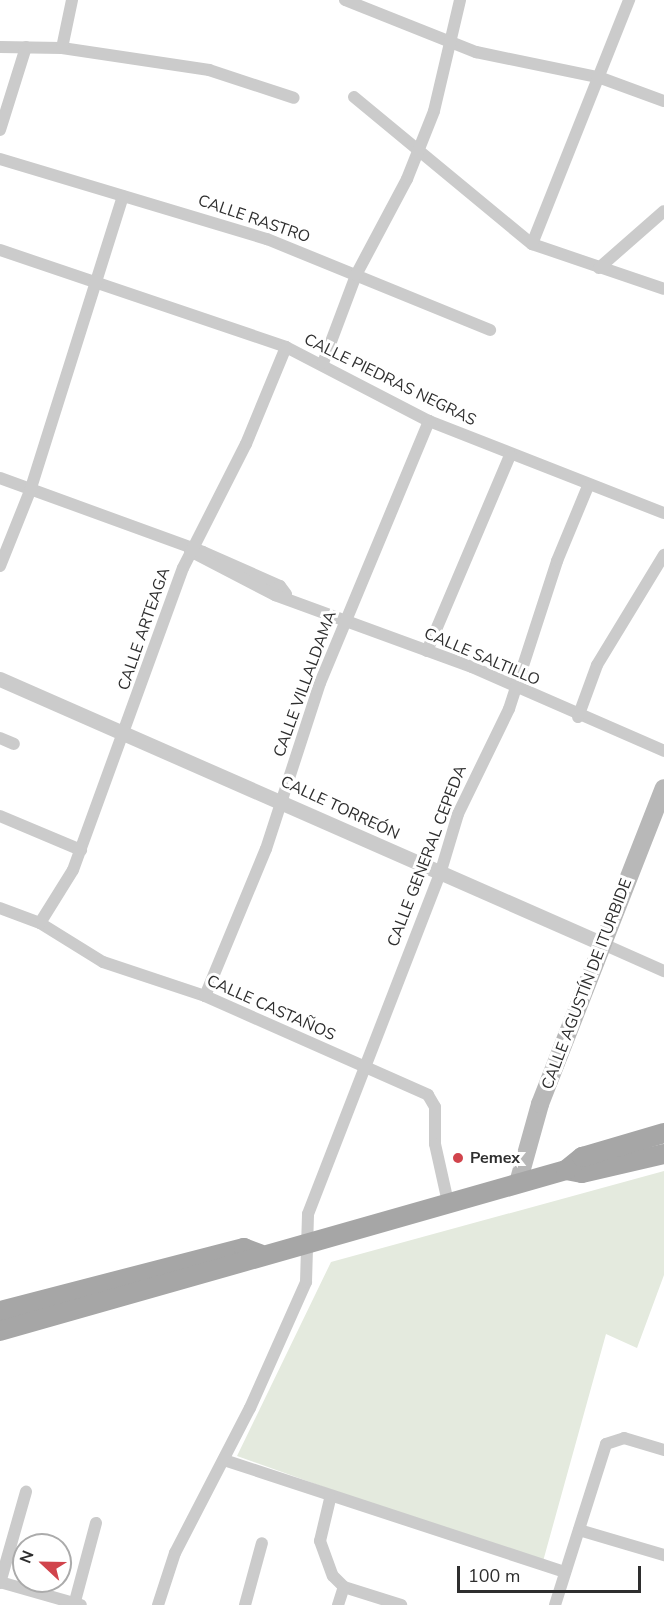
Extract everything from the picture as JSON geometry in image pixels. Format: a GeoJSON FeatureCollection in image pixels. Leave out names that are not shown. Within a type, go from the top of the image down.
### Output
{"type":"FeatureCollection","features":[{"type":"Feature","properties":{"kind":"main road","name":"CALLE AGUSTÍN DE ITURBIDE"},"geometry":{"type":"LineString","coordinates":[[518,1183],[540,1104],[664,788]]}},
{"type":"Feature","properties":{"kind":"main road"},"geometry":{"type":"LineString","coordinates":[[0,1331],[247,1265],[260,1254],[566,1170],[582,1157],[664,1132]]}},
{"type":"Feature","properties":{"kind":"main road"},"geometry":{"type":"LineString","coordinates":[[566,1170],[582,1173],[664,1154]]}},
{"type":"Feature","properties":{"kind":"main road"},"geometry":{"type":"LineString","coordinates":[[0,1311],[244,1248],[260,1254]]}},
{"type":"Feature","properties":{"kind":"street"},"geometry":{"type":"LineString","coordinates":[[63,48],[72,0]]}},
{"type":"Feature","properties":{"kind":"street"},"geometry":{"type":"LineString","coordinates":[[345,0],[369,4],[453,43],[601,78],[664,100]]}},
{"type":"Feature","properties":{"kind":"street"},"geometry":{"type":"LineString","coordinates":[[323,363],[356,275],[420,148],[453,43],[460,0]]}},
{"type":"Feature","properties":{"kind":"street"},"geometry":{"type":"LineString","coordinates":[[532,244],[601,78],[629,0]]}},
{"type":"Feature","properties":{"kind":"street"},"geometry":{"type":"LineString","coordinates":[[0,47],[63,48],[234,75],[294,98]]}},
{"type":"Feature","properties":{"kind":"street"},"geometry":{"type":"LineString","coordinates":[[0,130],[27,47]]}},
{"type":"Feature","properties":{"kind":"street"},"geometry":{"type":"LineString","coordinates":[[354,97],[420,148],[532,244],[664,289]]}},
{"type":"Feature","properties":{"kind":"street","name":"CALLE RASTRO"},"geometry":{"type":"LineString","coordinates":[[0,159],[267,239],[356,275],[436,312],[490,330]]}},
{"type":"Feature","properties":{"kind":"street"},"geometry":{"type":"LineString","coordinates":[[0,566],[30,491],[98,285],[123,196]]}},
{"type":"Feature","properties":{"kind":"street"},"geometry":{"type":"LineString","coordinates":[[599,268],[664,211]]}},
{"type":"Feature","properties":{"kind":"street","name":"CALLE PIEDRAS NEGRAS"},"geometry":{"type":"LineString","coordinates":[[0,250],[286,347],[323,363],[429,421],[588,486],[664,513]]}},
{"type":"Feature","properties":{"kind":"street","name":"CALLE ARTEAGA"},"geometry":{"type":"LineString","coordinates":[[40,923],[81,850],[190,551],[246,444],[286,347]]}},
{"type":"Feature","properties":{"kind":"street","name":"CALLE VILLALDAMA"},"geometry":{"type":"LineString","coordinates":[[205,996],[266,849],[281,799],[346,619],[429,421]]}},
{"type":"Feature","properties":{"kind":"street"},"geometry":{"type":"LineString","coordinates":[[427,651],[510,455]]}},
{"type":"Feature","properties":{"kind":"street","name":"CALLE SALTILLO"},"geometry":{"type":"LineString","coordinates":[[0,478],[190,551],[275,595],[286,594],[664,751]]}},
{"type":"Feature","properties":{"kind":"street","name":"CALLE GENERAL CEPEDA"},"geometry":{"type":"LineString","coordinates":[[158,1605],[175,1553],[224,1460],[306,1282],[305,1241],[308,1214],[363,1067],[440,874],[458,814],[515,688],[556,561],[588,486]]}},
{"type":"Feature","properties":{"kind":"street"},"geometry":{"type":"LineString","coordinates":[[578,717],[597,665],[664,555]]}},
{"type":"Feature","properties":{"kind":"street","name":"CALLE TORREÓN"},"geometry":{"type":"LineString","coordinates":[[0,679],[124,734],[281,799],[440,874],[664,971]]}},
{"type":"Feature","properties":{"kind":"street"},"geometry":{"type":"LineString","coordinates":[[0,738],[14,744]]}},
{"type":"Feature","properties":{"kind":"street"},"geometry":{"type":"LineString","coordinates":[[0,816],[81,850]]}},
{"type":"Feature","properties":{"kind":"street","name":"CALLE CASTAÑOS"},"geometry":{"type":"LineString","coordinates":[[0,908],[40,923],[103,962],[205,996],[433,1101],[448,1202]]}},
{"type":"Feature","properties":{"kind":"street"},"geometry":{"type":"LineString","coordinates":[[555,1605],[600,1458],[614,1439],[664,1450]]}},
{"type":"Feature","properties":{"kind":"street"},"geometry":{"type":"LineString","coordinates":[[224,1460],[330,1499],[566,1572]]}},
{"type":"Feature","properties":{"kind":"street"},"geometry":{"type":"LineString","coordinates":[[26,1492],[0,1582],[77,1604],[96,1523]]}},
{"type":"Feature","properties":{"kind":"street"},"geometry":{"type":"LineString","coordinates":[[330,1499],[322,1555],[344,1587],[401,1605]]}},
{"type":"Feature","properties":{"kind":"street"},"geometry":{"type":"LineString","coordinates":[[579,1530],[664,1556]]}},
{"type":"Feature","properties":{"kind":"street"},"geometry":{"type":"LineString","coordinates":[[244,1605],[262,1543]]}},
{"type":"Feature","properties":{"kind":"street"},"geometry":{"type":"LineString","coordinates":[[338,1605],[344,1587]]}},
{"type":"Feature","properties":{"kind":"shaded area"},"geometry":{"type":"Polygon","coordinates":[[[664,1171],[664,1275],[637,1348],[606,1334],[542,1565],[237,1456],[331,1262],[664,1171]]]}},
{"type":"Feature","properties":{"kind":"place","name":"Pemex"},"geometry":{"type":"Point","coordinates":[458,1158]}}]}
